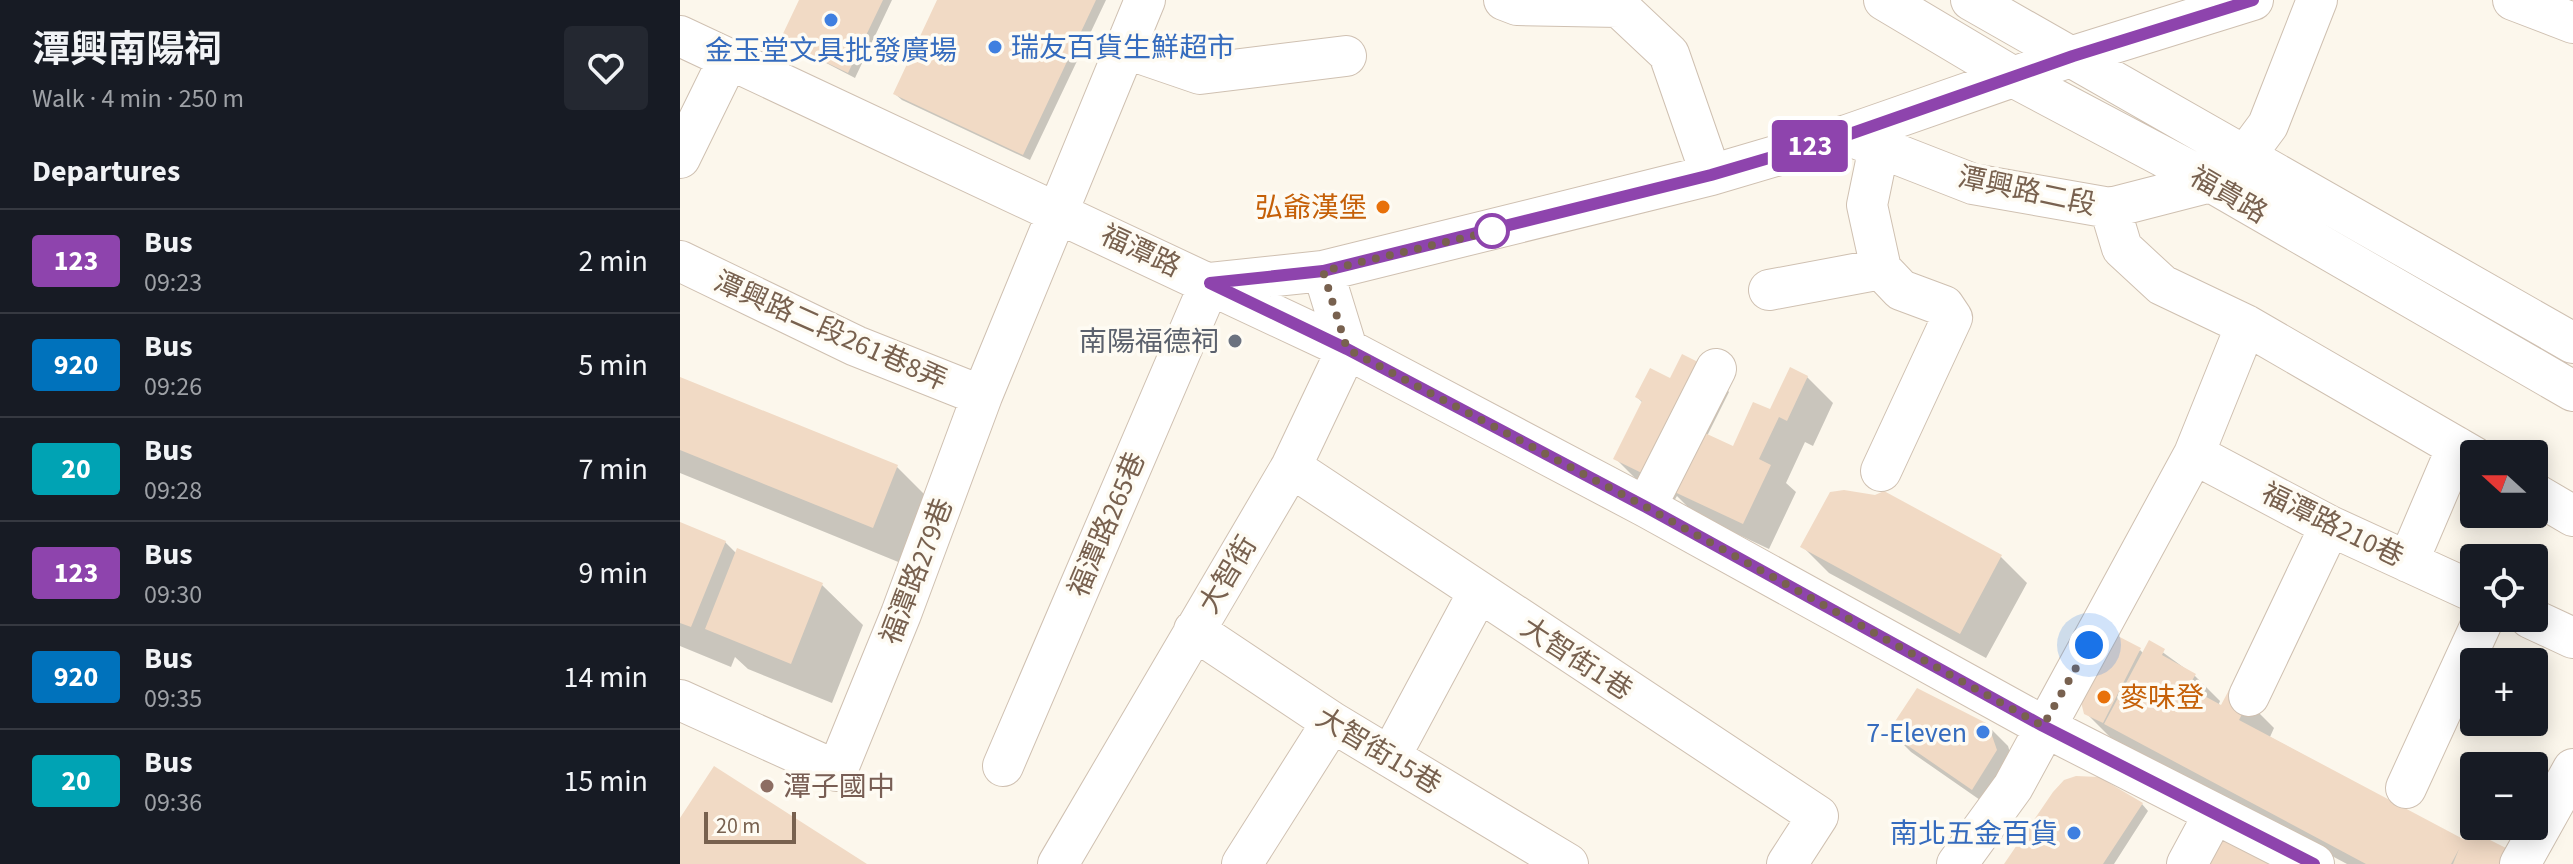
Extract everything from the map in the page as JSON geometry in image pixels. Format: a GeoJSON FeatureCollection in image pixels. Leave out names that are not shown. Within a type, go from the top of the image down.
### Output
{"type":"FeatureCollection","features":[{"type":"Feature","properties":{"kind":"street","name":"福潭路279巷"},"geometry":{"type":"LineString","coordinates":[[680,700],[837,771],[901,614],[982,396],[1145,0]]}},
{"type":"Feature","properties":{"kind":"street"},"geometry":{"type":"LineString","coordinates":[[1504,0],[1517,5],[1619,7],[1669,54],[1711,175]]}},
{"type":"Feature","properties":{"kind":"street","name":"福貴路"},"geometry":{"type":"LineString","coordinates":[[1884,0],[2015,78],[2211,182],[2573,391]]}},
{"type":"Feature","properties":{"kind":"street","name":"福貴路"},"geometry":{"type":"LineString","coordinates":[[1971,0],[2573,343]]}},
{"type":"Feature","properties":{"kind":"street"},"geometry":{"type":"LineString","coordinates":[[1210,283],[1323,271],[1711,175],[1863,141],[2073,56],[2253,0]]}},
{"type":"Feature","properties":{"kind":"street"},"geometry":{"type":"LineString","coordinates":[[2245,156],[2268,125],[2317,0]]}},
{"type":"Feature","properties":{"kind":"street"},"geometry":{"type":"LineString","coordinates":[[2513,0],[2573,23]]}},
{"type":"Feature","properties":{"kind":"street","name":"福潭路"},"geometry":{"type":"LineString","coordinates":[[680,36],[1347,349],[1646,507],[2043,726],[2314,864]]}},
{"type":"Feature","properties":{"kind":"street"},"geometry":{"type":"LineString","coordinates":[[1124,48],[1200,74],[1346,56]]}},
{"type":"Feature","properties":{"kind":"street"},"geometry":{"type":"LineString","coordinates":[[680,158],[729,58]]}},
{"type":"Feature","properties":{"kind":"street"},"geometry":{"type":"LineString","coordinates":[[1863,141],[1867,205],[1881,269],[1901,290],[1944,306],[1952,318],[1881,471]]}},
{"type":"Feature","properties":{"kind":"street","name":"潭興路二段"},"geometry":{"type":"LineString","coordinates":[[1863,141],[1973,184],[2110,208],[2211,182]]}},
{"type":"Feature","properties":{"kind":"street"},"geometry":{"type":"LineString","coordinates":[[2110,208],[2122,248],[2162,285],[2246,325],[2460,449]]}},
{"type":"Feature","properties":{"kind":"street","name":"潭興路二段261巷8弄"},"geometry":{"type":"LineString","coordinates":[[680,261],[856,346],[982,396]]}},
{"type":"Feature","properties":{"kind":"street"},"geometry":{"type":"LineString","coordinates":[[1769,290],[1881,269]]}},
{"type":"Feature","properties":{"kind":"street"},"geometry":{"type":"LineString","coordinates":[[1323,271],[1347,349]]}},
{"type":"Feature","properties":{"kind":"street","name":"福潭路265巷"},"geometry":{"type":"LineString","coordinates":[[1003,766],[1210,283]]}},
{"type":"Feature","properties":{"kind":"street"},"geometry":{"type":"LineString","coordinates":[[1957,864],[2013,787],[2043,726],[2194,454],[2246,325]]}},
{"type":"Feature","properties":{"kind":"street","name":"大智街"},"geometry":{"type":"LineString","coordinates":[[1057,863],[1291,467],[1347,349]]}},
{"type":"Feature","properties":{"kind":"street"},"geometry":{"type":"LineString","coordinates":[[1646,507],[1716,369]]}},
{"type":"Feature","properties":{"kind":"street","name":"福潭路210巷"},"geometry":{"type":"LineString","coordinates":[[2194,454],[2330,526],[2460,586]]}},
{"type":"Feature","properties":{"kind":"street"},"geometry":{"type":"LineString","coordinates":[[2408,562],[2460,462]]}},
{"type":"Feature","properties":{"kind":"street","name":"大智街1巷"},"geometry":{"type":"LineString","coordinates":[[1291,467],[1818,816],[1787,864]]}},
{"type":"Feature","properties":{"kind":"street"},"geometry":{"type":"LineString","coordinates":[[2548,501],[2573,516]]}},
{"type":"Feature","properties":{"kind":"street"},"geometry":{"type":"LineString","coordinates":[[2249,696],[2330,526]]}},
{"type":"Feature","properties":{"kind":"street"},"geometry":{"type":"LineString","coordinates":[[1390,757],[1478,593]]}},
{"type":"Feature","properties":{"kind":"street"},"geometry":{"type":"LineString","coordinates":[[2548,626],[2573,638]]}},
{"type":"Feature","properties":{"kind":"street","name":"大智街15巷"},"geometry":{"type":"LineString","coordinates":[[1194,630],[1332,722],[1568,864]]}},
{"type":"Feature","properties":{"kind":"street"},"geometry":{"type":"LineString","coordinates":[[2406,788],[2478,632]]}},
{"type":"Feature","properties":{"kind":"street"},"geometry":{"type":"LineString","coordinates":[[1242,864],[1332,722]]}},
{"type":"Feature","properties":{"kind":"street"},"geometry":{"type":"LineString","coordinates":[[2520,864],[2573,769]]}},
{"type":"Feature","properties":{"kind":"street"},"geometry":{"type":"LineString","coordinates":[[2187,864],[2214,814]]}},
{"type":"Feature","properties":{"kind":"building","name":"金玉堂文具批發廣場"},"geometry":{"type":"Polygon","coordinates":[[[799,0],[883,0],[848,73],[780,40],[799,0]]]}},
{"type":"Feature","properties":{"kind":"building","name":"瑞友百貨生鮮超市"},"geometry":{"type":"Polygon","coordinates":[[[937,0],[1096,0],[1023,155],[893,94],[937,0]]]}},
{"type":"Feature","properties":{"kind":"building"},"geometry":{"type":"Polygon","coordinates":[[[1682,354],[1704,365],[1648,476],[1613,459],[1642,401],[1635,397],[1650,368],[1670,378],[1682,354]]]}},
{"type":"Feature","properties":{"kind":"building"},"geometry":{"type":"Polygon","coordinates":[[[1790,367],[1808,376],[1787,421],[1779,417],[1759,459],[1771,465],[1743,524],[1666,488],[1694,428],[1733,446],[1753,402],[1770,409],[1790,367]]]}},
{"type":"Feature","properties":{"kind":"building"},"geometry":{"type":"Polygon","coordinates":[[[680,377],[898,465],[873,528],[680,450],[680,377]]]}},
{"type":"Feature","properties":{"kind":"building"},"geometry":{"type":"Polygon","coordinates":[[[1844,490],[1875,495],[1884,491],[2002,555],[1960,634],[1800,547],[1830,492],[1844,490]]]}},
{"type":"Feature","properties":{"kind":"building"},"geometry":{"type":"Polygon","coordinates":[[[680,522],[726,541],[691,627],[680,623],[680,522]]]}},
{"type":"Feature","properties":{"kind":"building"},"geometry":{"type":"Polygon","coordinates":[[[737,548],[823,583],[791,664],[705,629],[737,548]]]}},
{"type":"Feature","properties":{"kind":"building"},"geometry":{"type":"Polygon","coordinates":[[[2110,632],[2141,648],[2103,723],[2084,714],[2079,694],[2110,632]]]}},
{"type":"Feature","properties":{"kind":"building"},"geometry":{"type":"Polygon","coordinates":[[[2149,640],[2165,649],[2162,655],[2196,674],[2188,687],[2221,705],[2229,690],[2249,701],[2239,720],[2460,840],[2490,840],[2508,849],[2501,864],[2453,864],[2459,849],[2451,864],[2366,864],[2104,724],[2149,640]]]}},
{"type":"Feature","properties":{"kind":"building"},"geometry":{"type":"Polygon","coordinates":[[[1917,688],[1988,724],[1997,750],[1972,790],[1888,732],[1917,688]]]}},
{"type":"Feature","properties":{"kind":"building"},"geometry":{"type":"Polygon","coordinates":[[[714,766],[867,864],[680,864],[680,818],[714,766]]]}},
{"type":"Feature","properties":{"kind":"building","name":"南北五金百貨"},"geometry":{"type":"Polygon","coordinates":[[[2076,776],[2099,777],[2143,803],[2103,864],[2004,864],[2053,792],[2064,780],[2076,776]]]}},
{"type":"Feature","properties":{"kind":"building"},"geometry":{"type":"Polygon","coordinates":[[[2224,837],[2272,864],[2209,864],[2224,837]]]}},
{"type":"Feature","properties":{"kind":"bus line","name":"123"},"geometry":{"type":"LineString","coordinates":[[2253,0],[2073,56],[1847,135],[1711,175],[1406,253],[1323,271],[1210,283],[1347,349],[1646,507],[2043,726],[2314,864]]}},
{"type":"Feature","properties":{"kind":"place","name":"金玉堂文具批發廣場"},"geometry":{"type":"Point","coordinates":[831,20]}},
{"type":"Feature","properties":{"kind":"place","name":"瑞友百貨生鮮超市"},"geometry":{"type":"Point","coordinates":[995,47]}},
{"type":"Feature","properties":{"kind":"place","name":"弘爺漢堡"},"geometry":{"type":"Point","coordinates":[1383,207]}},
{"type":"Feature","properties":{"kind":"place","name":"南陽福德祠"},"geometry":{"type":"Point","coordinates":[1235,341]}},
{"type":"Feature","properties":{"kind":"place","name":"麥味登"},"geometry":{"type":"Point","coordinates":[2104,697]}},
{"type":"Feature","properties":{"kind":"place","name":"7-Eleven"},"geometry":{"type":"Point","coordinates":[1983,732]}},
{"type":"Feature","properties":{"kind":"place","name":"潭子國中"},"geometry":{"type":"Point","coordinates":[767,786]}},
{"type":"Feature","properties":{"kind":"place","name":"南北五金百貨"},"geometry":{"type":"Point","coordinates":[2074,833]}},
{"type":"Feature","properties":{"kind":"route"},"geometry":{"type":"LineString","coordinates":[[1492,231],[1497,230],[1323,271],[1347,349],[1646,507],[2043,726],[2089,645]]}}]}
